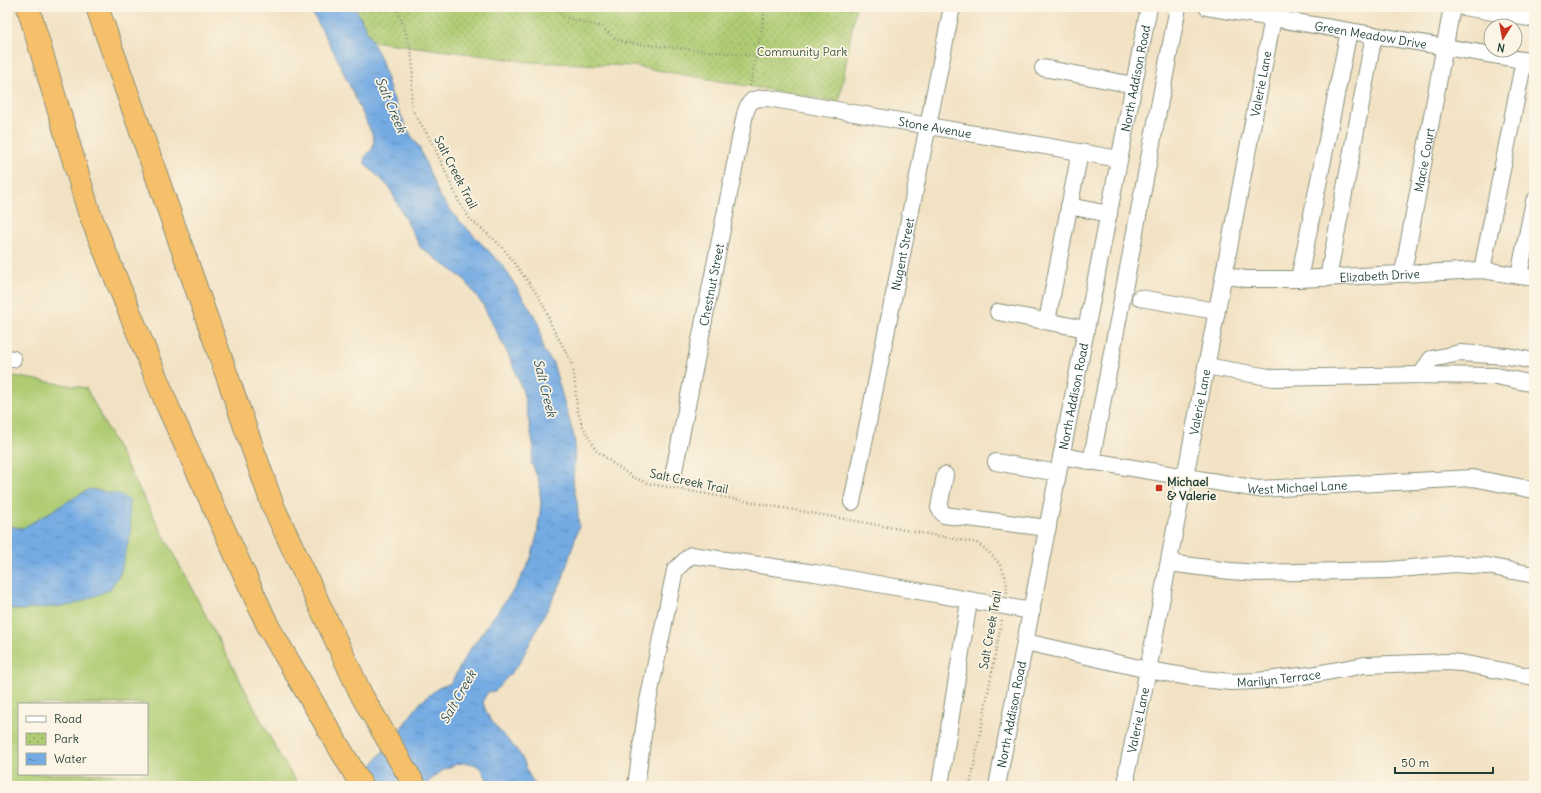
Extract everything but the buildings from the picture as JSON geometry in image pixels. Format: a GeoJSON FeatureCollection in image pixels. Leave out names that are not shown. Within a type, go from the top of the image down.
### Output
{"type":"FeatureCollection","features":[{"type":"Feature","properties":{"kind":"highway"},"geometry":{"type":"LineString","coordinates":[[28,7],[89,212],[168,407],[269,628],[362,786]]}},
{"type":"Feature","properties":{"kind":"highway"},"geometry":{"type":"LineString","coordinates":[[97,7],[273,506],[362,696],[415,786]]}},
{"type":"Feature","properties":{"kind":"street","name":"Nugent Street"},"geometry":{"type":"LineString","coordinates":[[852,502],[952,7]]}},
{"type":"Feature","properties":{"kind":"street","name":"North Addison Road"},"geometry":{"type":"LineString","coordinates":[[997,786],[1149,7]]}},
{"type":"Feature","properties":{"kind":"street"},"geometry":{"type":"LineString","coordinates":[[1091,462],[1178,7]]}},
{"type":"Feature","properties":{"kind":"street","name":"Green Meadow Drive"},"geometry":{"type":"LineString","coordinates":[[1207,7],[1529,61]]}},
{"type":"Feature","properties":{"kind":"street","name":"Macie Court"},"geometry":{"type":"LineString","coordinates":[[1403,273],[1446,47],[1452,7]]}},
{"type":"Feature","properties":{"kind":"street"},"geometry":{"type":"LineString","coordinates":[[1464,7],[1528,14]]}},
{"type":"Feature","properties":{"kind":"street","name":"Valerie Lane"},"geometry":{"type":"LineString","coordinates":[[1127,786],[1127,771],[1169,563],[1273,18]]}},
{"type":"Feature","properties":{"kind":"street"},"geometry":{"type":"LineString","coordinates":[[1299,279],[1349,31]]}},
{"type":"Feature","properties":{"kind":"street"},"geometry":{"type":"LineString","coordinates":[[1328,278],[1374,35]]}},
{"type":"Feature","properties":{"kind":"street"},"geometry":{"type":"LineString","coordinates":[[1482,270],[1529,61]]}},
{"type":"Feature","properties":{"kind":"street"},"geometry":{"type":"LineString","coordinates":[[1043,68],[1134,85]]}},
{"type":"Feature","properties":{"kind":"street","name":"Stone Avenue"},"geometry":{"type":"LineString","coordinates":[[752,101],[758,98],[768,98],[1119,159]]}},
{"type":"Feature","properties":{"kind":"street","name":"Chestnut Street"},"geometry":{"type":"LineString","coordinates":[[674,471],[745,114],[752,101]]}},
{"type":"Feature","properties":{"kind":"street"},"geometry":{"type":"LineString","coordinates":[[1047,321],[1080,152]]}},
{"type":"Feature","properties":{"kind":"street"},"geometry":{"type":"LineString","coordinates":[[1526,276],[1534,202]]}},
{"type":"Feature","properties":{"kind":"street"},"geometry":{"type":"LineString","coordinates":[[1069,206],[1109,214]]}},
{"type":"Feature","properties":{"kind":"street","name":"Elizabeth Drive"},"geometry":{"type":"LineString","coordinates":[[1224,275],[1246,279],[1299,279],[1482,270],[1526,276]]}},
{"type":"Feature","properties":{"kind":"street"},"geometry":{"type":"LineString","coordinates":[[1140,298],[1216,311]]}},
{"type":"Feature","properties":{"kind":"street"},"geometry":{"type":"LineString","coordinates":[[998,312],[1086,329]]}},
{"type":"Feature","properties":{"kind":"street"},"geometry":{"type":"LineString","coordinates":[[1421,375],[1431,359],[1460,353],[1508,356],[1534,361]]}},
{"type":"Feature","properties":{"kind":"street"},"geometry":{"type":"LineString","coordinates":[[1206,366],[1274,378],[1421,375],[1496,376],[1534,384]]}},
{"type":"Feature","properties":{"kind":"street","name":"West Michael Lane"},"geometry":{"type":"LineString","coordinates":[[1061,456],[1185,478],[1258,489],[1473,478],[1534,490]]}},
{"type":"Feature","properties":{"kind":"street"},"geometry":{"type":"LineString","coordinates":[[996,462],[1058,473]]}},
{"type":"Feature","properties":{"kind":"street"},"geometry":{"type":"LineString","coordinates":[[945,474],[939,508],[944,515],[1048,528]]}},
{"type":"Feature","properties":{"kind":"street"},"geometry":{"type":"LineString","coordinates":[[636,786],[647,706],[675,570],[690,555],[814,573],[1005,608],[1032,611]]}},
{"type":"Feature","properties":{"kind":"street"},"geometry":{"type":"LineString","coordinates":[[1169,563],[1230,571],[1259,573],[1389,570],[1454,564],[1487,566],[1534,575]]}},
{"type":"Feature","properties":{"kind":"street"},"geometry":{"type":"LineString","coordinates":[[940,786],[969,601]]}},
{"type":"Feature","properties":{"kind":"street","name":"Marilyn Terrace"},"geometry":{"type":"LineString","coordinates":[[1026,642],[1148,670],[1231,682],[1250,682],[1310,676],[1365,665],[1447,662],[1461,663],[1534,677]]}},
{"type":"Feature","properties":{"kind":"path","name":"Salt Creek Trail"},"geometry":{"type":"LineString","coordinates":[[396,7],[411,51],[413,68],[411,102],[413,111],[433,144],[460,204],[470,219],[498,243],[507,253],[537,294],[545,308],[552,327],[571,361],[574,374],[577,409],[582,425],[596,450],[634,478],[651,484],[977,543],[987,550],[1002,565],[1007,589],[1005,608],[970,786]]}},
{"type":"Feature","properties":{"kind":"path"},"geometry":{"type":"LineString","coordinates":[[556,7],[564,17],[601,27],[618,40],[628,43],[756,56]]}},
{"type":"Feature","properties":{"kind":"path"},"geometry":{"type":"LineString","coordinates":[[752,101],[750,85],[766,7]]}},
{"type":"Feature","properties":{"kind":"green space","name":"Community Park"},"geometry":{"type":"Polygon","coordinates":[[[355,7],[856,7],[839,102],[633,66],[530,62],[372,41],[355,7]]]}},
{"type":"Feature","properties":{"kind":"green space"},"geometry":{"type":"Polygon","coordinates":[[[7,375],[86,388],[281,758],[299,786],[7,786],[7,375]]]}},
{"type":"Feature","properties":{"kind":"water","name":"Salt Creek"},"geometry":{"type":"Polygon","coordinates":[[[309,7],[355,7],[381,59],[391,93],[407,129],[420,149],[439,195],[456,217],[503,266],[539,323],[543,350],[553,363],[575,440],[573,484],[577,501],[579,526],[562,581],[519,664],[495,691],[488,692],[483,700],[485,709],[493,723],[521,756],[529,775],[537,786],[491,786],[482,770],[475,765],[460,763],[436,775],[425,786],[356,786],[421,702],[438,688],[451,683],[468,652],[517,585],[531,558],[537,535],[541,504],[539,481],[531,462],[534,448],[523,392],[510,358],[483,305],[464,279],[420,247],[389,187],[365,164],[364,158],[373,148],[374,138],[334,52],[309,7]]]}},
{"type":"Feature","properties":{"kind":"water"},"geometry":{"type":"Polygon","coordinates":[[[89,489],[118,494],[129,500],[131,533],[120,574],[109,590],[72,605],[21,610],[7,608],[7,526],[23,528],[89,489]]]}},
{"type":"Feature","properties":{"kind":"place","name":"Michael & Valerie"},"geometry":{"type":"Point","coordinates":[1159,488]}}]}
